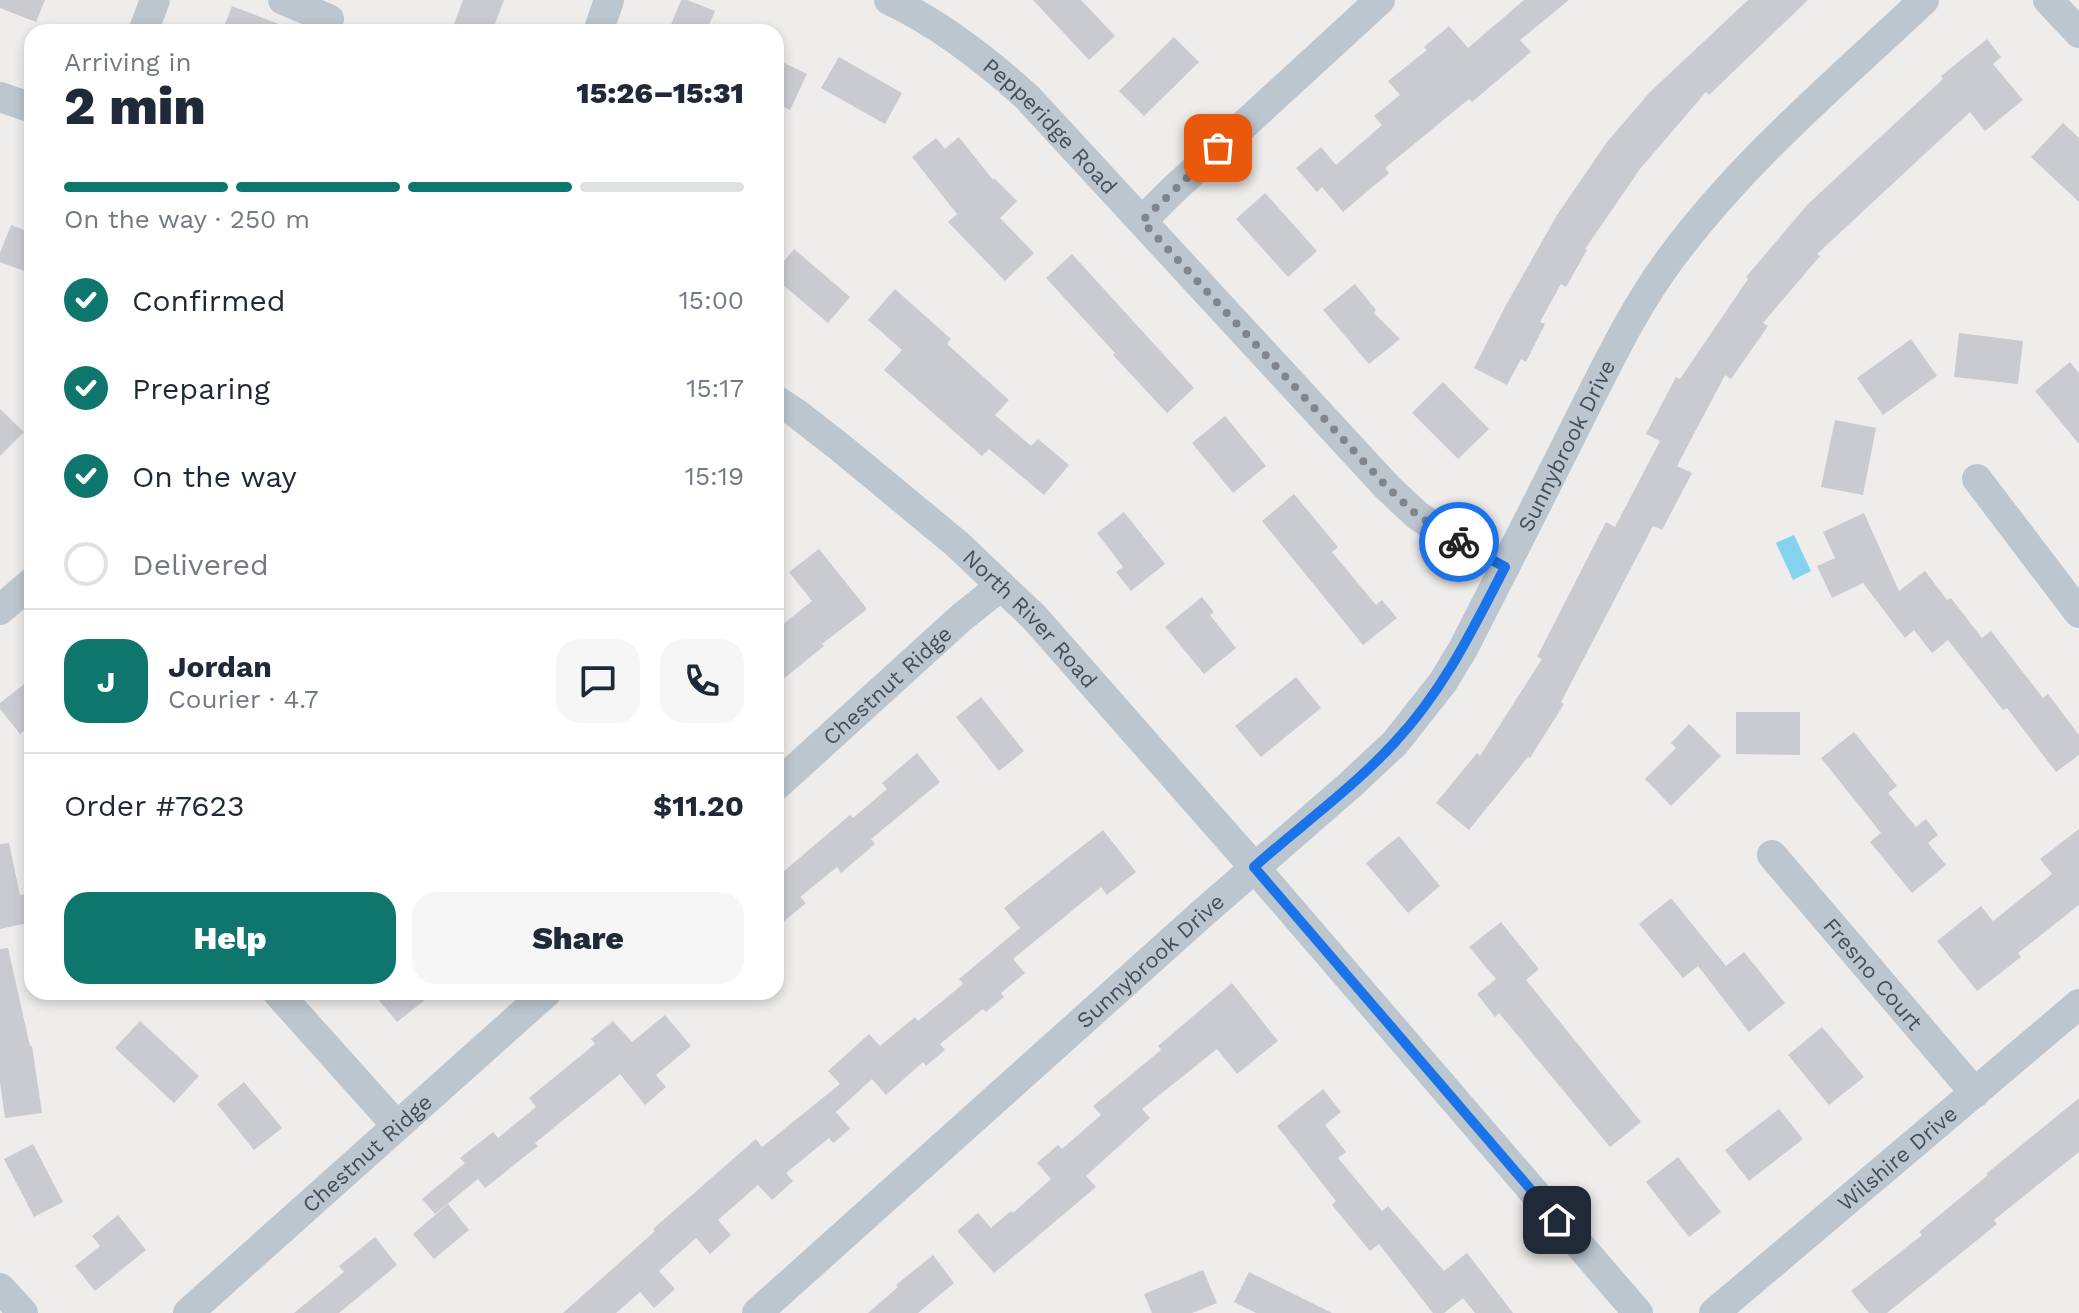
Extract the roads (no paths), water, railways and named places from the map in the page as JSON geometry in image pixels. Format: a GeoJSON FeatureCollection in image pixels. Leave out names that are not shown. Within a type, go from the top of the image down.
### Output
{"type":"FeatureCollection","features":[{"type":"Feature","properties":{"kind":"street"},"geometry":{"type":"LineString","coordinates":[[146,24],[155,0]]}},
{"type":"Feature","properties":{"kind":"street"},"geometry":{"type":"LineString","coordinates":[[283,0],[330,17]]}},
{"type":"Feature","properties":{"kind":"street"},"geometry":{"type":"LineString","coordinates":[[601,24],[609,0]]}},
{"type":"Feature","properties":{"kind":"street","name":"Pepperidge Road"},"geometry":{"type":"LineString","coordinates":[[889,0],[936,26],[999,71],[1027,97],[1388,488],[1417,515],[1445,534],[1505,567]]}},
{"type":"Feature","properties":{"kind":"street"},"geometry":{"type":"LineString","coordinates":[[1142,221],[1380,0]]}},
{"type":"Feature","properties":{"kind":"street","name":"Sunnybrook Drive"},"geometry":{"type":"LineString","coordinates":[[757,1313],[1395,743],[1443,682],[1463,649],[1619,342],[1652,284],[1709,209],[1761,153],[1924,0]]}},
{"type":"Feature","properties":{"kind":"street"},"geometry":{"type":"LineString","coordinates":[[2048,0],[2079,33]]}},
{"type":"Feature","properties":{"kind":"street"},"geometry":{"type":"LineString","coordinates":[[0,97],[24,105]]}},
{"type":"Feature","properties":{"kind":"street","name":"North River Road"},"geometry":{"type":"LineString","coordinates":[[784,405],[957,544],[1062,646],[1638,1313]]}},
{"type":"Feature","properties":{"kind":"street"},"geometry":{"type":"LineString","coordinates":[[1977,479],[2079,613]]}},
{"type":"Feature","properties":{"kind":"street","name":"Chestnut Ridge"},"geometry":{"type":"LineString","coordinates":[[784,779],[962,617],[1001,586]]}},
{"type":"Feature","properties":{"kind":"street"},"geometry":{"type":"LineString","coordinates":[[0,610],[24,589]]}},
{"type":"Feature","properties":{"kind":"street","name":"Fresno Court"},"geometry":{"type":"LineString","coordinates":[[1772,855],[1975,1093]]}},
{"type":"Feature","properties":{"kind":"street"},"geometry":{"type":"LineString","coordinates":[[284,1000],[397,1126]]}},
{"type":"Feature","properties":{"kind":"street","name":"Chestnut Ridge"},"geometry":{"type":"LineString","coordinates":[[188,1313],[538,1000]]}},
{"type":"Feature","properties":{"kind":"street","name":"Wilshire Drive"},"geometry":{"type":"LineString","coordinates":[[1714,1313],[2079,1004]]}},
{"type":"Feature","properties":{"kind":"street"},"geometry":{"type":"LineString","coordinates":[[0,1288],[23,1313]]}},
{"type":"Feature","properties":{"kind":"water"},"geometry":{"type":"Polygon","coordinates":[[[1794,535],[1811,571],[1793,580],[1776,543],[1794,535]]]}}]}
